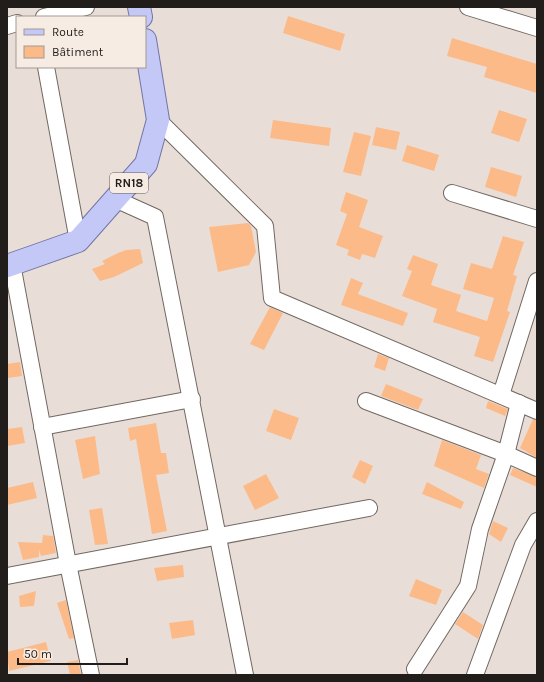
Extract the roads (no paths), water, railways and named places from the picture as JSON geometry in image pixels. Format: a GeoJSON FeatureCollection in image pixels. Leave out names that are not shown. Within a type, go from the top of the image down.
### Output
{"type":"FeatureCollection","features":[{"type":"Feature","properties":{"kind":"main road","name":"RN18"},"geometry":{"type":"LineString","coordinates":[[10,265],[78,241],[146,164],[158,120],[146,46]]}},
{"type":"Feature","properties":{"kind":"street"},"geometry":{"type":"LineString","coordinates":[[48,16],[86,7]]}},
{"type":"Feature","properties":{"kind":"street"},"geometry":{"type":"LineString","coordinates":[[468,7],[537,28]]}},
{"type":"Feature","properties":{"kind":"street"},"geometry":{"type":"LineString","coordinates":[[46,68],[78,241]]}},
{"type":"Feature","properties":{"kind":"street"},"geometry":{"type":"LineString","coordinates":[[158,120],[265,226],[272,298],[537,411]]}},
{"type":"Feature","properties":{"kind":"street"},"geometry":{"type":"LineString","coordinates":[[452,193],[537,219]]}},
{"type":"Feature","properties":{"kind":"street"},"geometry":{"type":"LineString","coordinates":[[115,199],[155,217],[192,399],[217,536],[245,675]]}},
{"type":"Feature","properties":{"kind":"street"},"geometry":{"type":"LineString","coordinates":[[10,265],[91,675]]}},
{"type":"Feature","properties":{"kind":"street"},"geometry":{"type":"LineString","coordinates":[[501,395],[537,281]]}},
{"type":"Feature","properties":{"kind":"street"},"geometry":{"type":"LineString","coordinates":[[42,427],[192,399]]}},
{"type":"Feature","properties":{"kind":"street"},"geometry":{"type":"LineString","coordinates":[[366,400],[506,454],[537,468]]}},
{"type":"Feature","properties":{"kind":"street"},"geometry":{"type":"LineString","coordinates":[[415,669],[468,586],[480,529],[506,454],[519,403]]}},
{"type":"Feature","properties":{"kind":"street"},"geometry":{"type":"LineString","coordinates":[[7,576],[369,508]]}},
{"type":"Feature","properties":{"kind":"street"},"geometry":{"type":"LineString","coordinates":[[475,675],[523,545],[537,520]]}}]}
